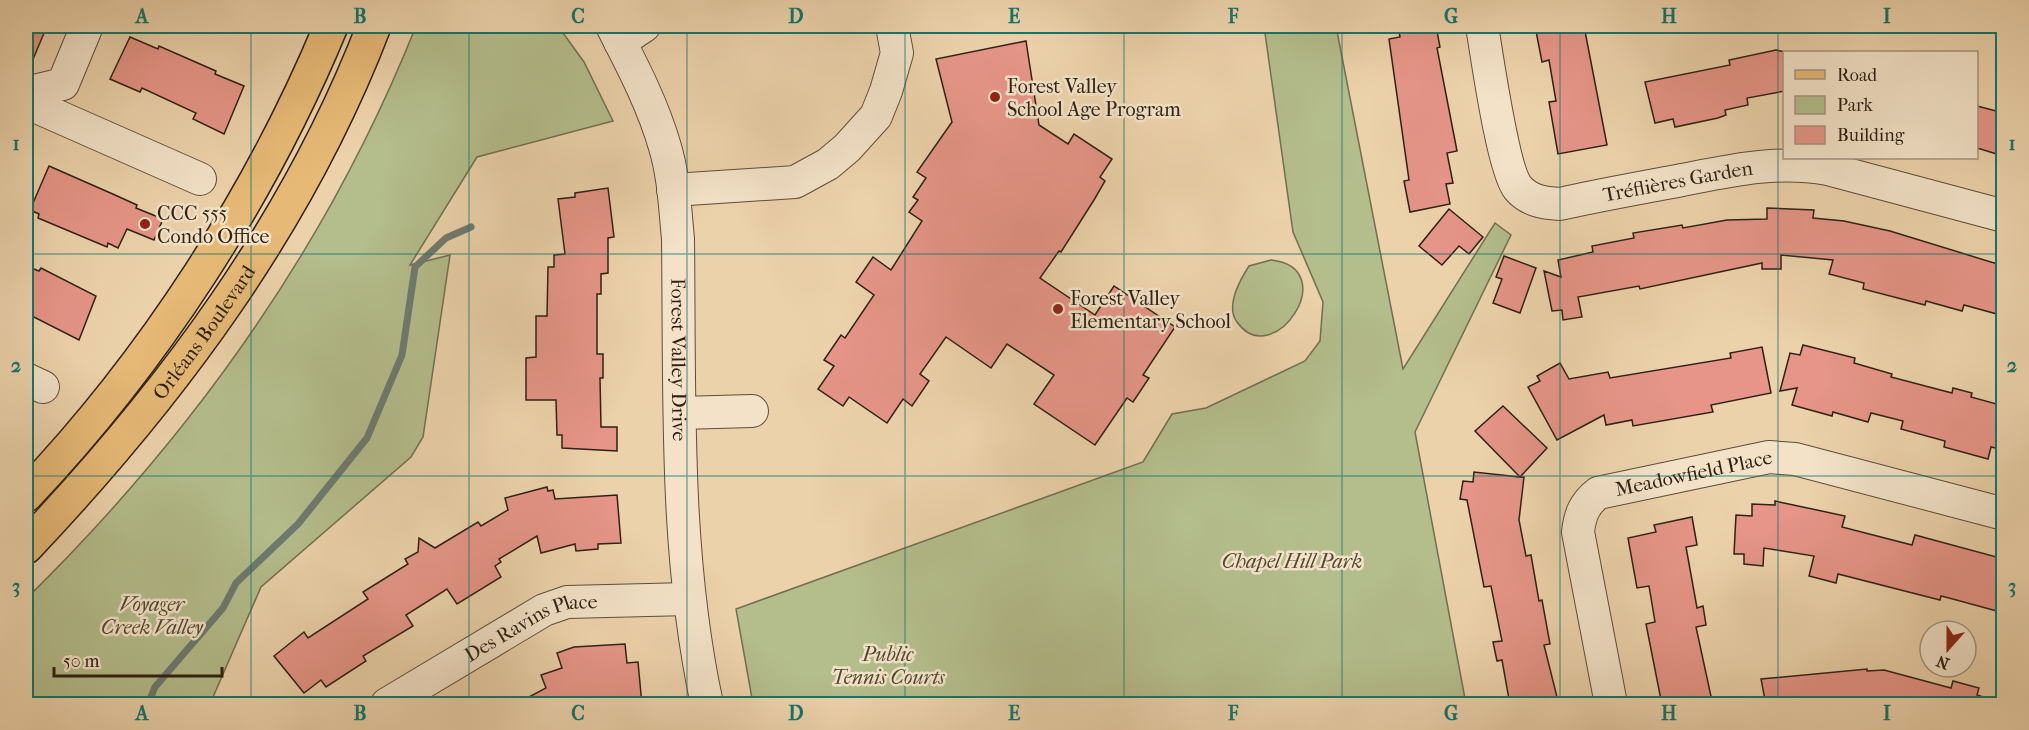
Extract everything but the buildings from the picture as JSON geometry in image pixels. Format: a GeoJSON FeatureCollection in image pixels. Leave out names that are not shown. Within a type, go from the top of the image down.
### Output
{"type":"FeatureCollection","features":[{"type":"Feature","properties":{"kind":"main road","name":"Orléans Boulevard"},"geometry":{"type":"LineString","coordinates":[[26,495],[111,401],[223,237],[285,126],[332,26]]}},
{"type":"Feature","properties":{"kind":"main road","name":"Orléans Boulevard"},"geometry":{"type":"LineString","coordinates":[[26,547],[83,487],[138,423],[192,353],[231,297],[268,240],[320,148],[374,26]]}},
{"type":"Feature","properties":{"kind":"street"},"geometry":{"type":"LineString","coordinates":[[29,99],[63,84],[87,26]]}},
{"type":"Feature","properties":{"kind":"street"},"geometry":{"type":"LineString","coordinates":[[673,190],[795,182],[828,164],[847,148],[876,116],[897,53],[892,26]]}},
{"type":"Feature","properties":{"kind":"street","name":"Tréflières Garden"},"geometry":{"type":"LineString","coordinates":[[1482,26],[1510,176],[1528,198],[1543,203],[1560,204],[1776,164],[1828,169],[2004,216]]}},
{"type":"Feature","properties":{"kind":"street","name":"Forest Valley Drive"},"geometry":{"type":"LineString","coordinates":[[625,31],[666,149],[673,190],[678,239],[683,531],[694,645],[707,705]]}},
{"type":"Feature","properties":{"kind":"street"},"geometry":{"type":"LineString","coordinates":[[29,99],[200,179]]}},
{"type":"Feature","properties":{"kind":"street"},"geometry":{"type":"LineString","coordinates":[[680,413],[752,411]]}},
{"type":"Feature","properties":{"kind":"street","name":"Meadowfield Place"},"geometry":{"type":"LineString","coordinates":[[1611,705],[1578,532],[1580,515],[1587,501],[1598,493],[1769,458],[1795,459],[2004,514]]}},
{"type":"Feature","properties":{"kind":"street","name":"Des Ravins Place"},"geometry":{"type":"LineString","coordinates":[[387,705],[544,610],[567,602],[689,599]]}},
{"type":"Feature","properties":{"kind":"green space","name":"Voyager Creek Valley"},"geometry":{"type":"Polygon","coordinates":[[[416,26],[558,26],[584,62],[613,121],[477,157],[410,265],[450,255],[423,437],[411,457],[261,587],[210,704],[26,704],[26,599],[145,471],[200,403],[251,333],[298,260],[342,184],[381,106],[416,26]]]}},
{"type":"Feature","properties":{"kind":"green space","name":"Chapel Hill Park"},"geometry":{"type":"Polygon","coordinates":[[[1264,26],[1336,26],[1403,369],[1495,223],[1511,235],[1415,432],[1466,704],[753,704],[736,609],[1143,462],[1172,414],[1206,408],[1305,361],[1320,341],[1323,302],[1293,232],[1264,26]]]}},
{"type":"Feature","properties":{"kind":"green space"},"geometry":{"type":"Polygon","coordinates":[[[1271,260],[1292,267],[1302,280],[1302,297],[1295,313],[1283,327],[1268,335],[1252,334],[1237,322],[1234,316],[1235,293],[1249,266],[1271,260]]]}},
{"type":"Feature","properties":{"kind":"waterway"},"geometry":{"type":"LineString","coordinates":[[148,704],[155,687],[223,608],[236,583],[298,524],[367,438],[402,355],[415,267],[446,238],[471,227]]}},
{"type":"Feature","properties":{"kind":"place","name":"Forest Valley School Age Program"},"geometry":{"type":"Point","coordinates":[995,97]}},
{"type":"Feature","properties":{"kind":"place","name":"CCC 555 Condo Office"},"geometry":{"type":"Point","coordinates":[145,224]}},
{"type":"Feature","properties":{"kind":"place","name":"Forest Valley Elementary School"},"geometry":{"type":"Point","coordinates":[1058,309]}},
{"type":"Feature","properties":{"kind":"park label","name":"Public Tennis Courts"},"geometry":{"type":"Point","coordinates":[888,666]}}]}
